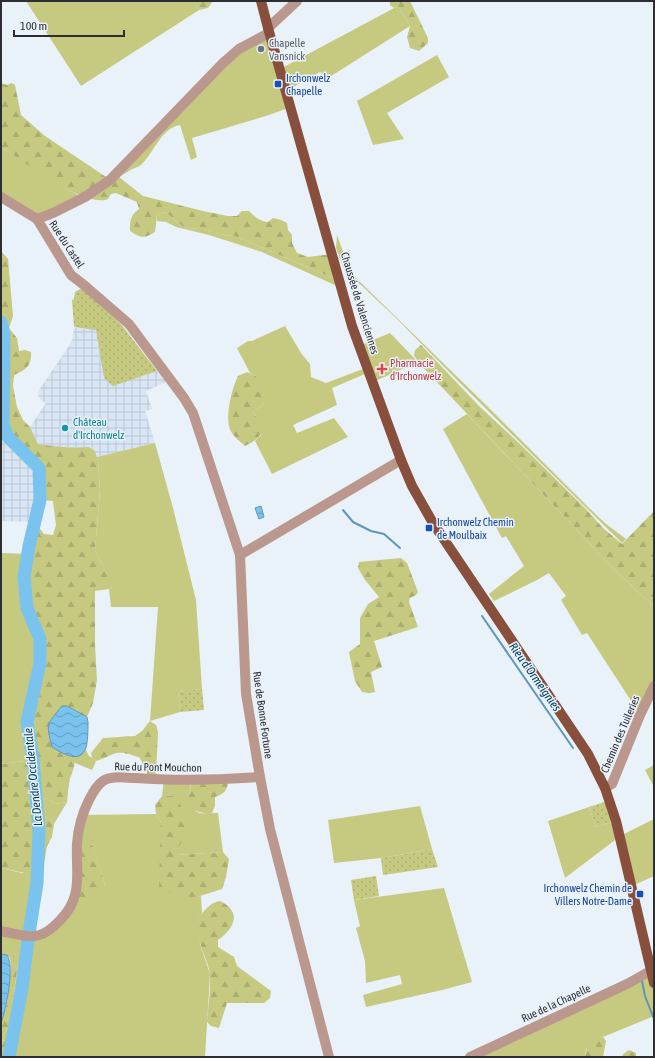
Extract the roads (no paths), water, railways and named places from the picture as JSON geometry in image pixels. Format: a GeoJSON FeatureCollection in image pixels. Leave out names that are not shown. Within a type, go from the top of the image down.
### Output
{"type":"FeatureCollection","features":[{"type":"Feature","properties":{"kind":"main road","name":"Chaussée de Valenciennes"},"geometry":{"type":"LineString","coordinates":[[261,1],[268,31],[352,326],[401,460],[412,486],[433,523],[588,754],[605,788],[616,821],[654,983]]}},
{"type":"Feature","properties":{"kind":"street","name":"Rue du Castel"},"geometry":{"type":"LineString","coordinates":[[240,555],[193,413],[187,403],[128,324],[71,275],[37,219],[85,197],[110,180],[223,63],[239,50],[268,31],[297,1]]}},
{"type":"Feature","properties":{"kind":"street"},"geometry":{"type":"LineString","coordinates":[[1,197],[37,219]]}},
{"type":"Feature","properties":{"kind":"street"},"geometry":{"type":"LineString","coordinates":[[240,555],[401,460]]}},
{"type":"Feature","properties":{"kind":"street","name":"Rue de Bonne Fortune"},"geometry":{"type":"LineString","coordinates":[[240,555],[246,694],[260,778],[270,829],[329,1057]]}},
{"type":"Feature","properties":{"kind":"street","name":"Chemin des Tuileries"},"geometry":{"type":"LineString","coordinates":[[605,788],[612,784],[640,715],[654,686]]}},
{"type":"Feature","properties":{"kind":"street","name":"Rue du Pont Mouchon"},"geometry":{"type":"LineString","coordinates":[[1,931],[29,936],[48,932],[66,914],[73,901],[77,877],[77,844],[81,819],[90,797],[98,785],[104,780],[115,778],[217,780],[260,778]]}},
{"type":"Feature","properties":{"kind":"street","name":"Rue de la Chapelle"},"geometry":{"type":"LineString","coordinates":[[470,1057],[627,984],[652,970]]}},
{"type":"Feature","properties":{"kind":"water"},"geometry":{"type":"Polygon","coordinates":[[[261,506],[264,517],[259,519],[255,508],[261,506]]]}},
{"type":"Feature","properties":{"kind":"water"},"geometry":{"type":"Polygon","coordinates":[[[62,706],[67,706],[87,717],[87,744],[82,754],[78,756],[69,756],[52,747],[48,728],[50,721],[62,706]]]}},
{"type":"Feature","properties":{"kind":"water"},"geometry":{"type":"Polygon","coordinates":[[[1,954],[7,955],[10,968],[10,978],[1,1023],[1,954]]]}},
{"type":"Feature","properties":{"kind":"waterway","name":"La Dendre Occidentale"},"geometry":{"type":"LineString","coordinates":[[1,322],[4,334],[3,425],[8,437],[39,468],[40,500],[29,546],[24,577],[27,608],[40,639],[40,663],[27,722],[33,760],[39,831],[37,883],[22,988],[9,1057]]}},
{"type":"Feature","properties":{"kind":"waterway","name":"Rieu d'Ormeignies"},"geometry":{"type":"LineString","coordinates":[[343,510],[353,522],[371,531],[384,534],[400,548]]}},
{"type":"Feature","properties":{"kind":"waterway","name":"Rieu d'Ormeignies"},"geometry":{"type":"LineString","coordinates":[[482,616],[573,748]]}},
{"type":"Feature","properties":{"kind":"waterway","name":"Rieu d'Ormeignies"},"geometry":{"type":"LineString","coordinates":[[642,981],[645,996],[654,1019]]}},
{"type":"Feature","properties":{"kind":"place","name":"Chapelle Vansnick"},"geometry":{"type":"Point","coordinates":[261,49]}},
{"type":"Feature","properties":{"kind":"place","name":"Irchonwelz Chapelle"},"geometry":{"type":"Point","coordinates":[278,84]}},
{"type":"Feature","properties":{"kind":"place","name":"Pharmacie d'Irchonwelz"},"geometry":{"type":"Point","coordinates":[382,369]}},
{"type":"Feature","properties":{"kind":"place","name":"Château d'Irchonwelz"},"geometry":{"type":"Point","coordinates":[65,428]}},
{"type":"Feature","properties":{"kind":"place","name":"Irchonwelz Chemin de Moulbaix"},"geometry":{"type":"Point","coordinates":[429,528]}},
{"type":"Feature","properties":{"kind":"place","name":"Irchonwelz Chemin de Villers Notre-Dame"},"geometry":{"type":"Point","coordinates":[640,894]}}]}
